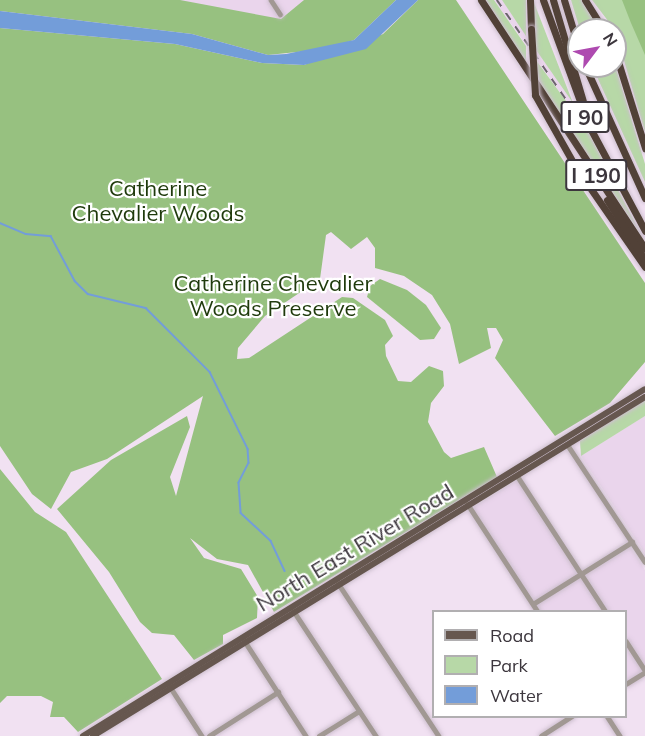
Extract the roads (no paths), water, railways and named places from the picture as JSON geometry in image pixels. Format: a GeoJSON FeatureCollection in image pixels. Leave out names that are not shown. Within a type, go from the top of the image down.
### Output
{"type":"FeatureCollection","features":[{"type":"Feature","properties":{"kind":"highway","name":"I 190"},"geometry":{"type":"LineString","coordinates":[[481,0],[645,249]]}},
{"type":"Feature","properties":{"kind":"highway"},"geometry":{"type":"LineString","coordinates":[[530,0],[535,95],[575,166],[645,267]]}},
{"type":"Feature","properties":{"kind":"highway","name":"I 90"},"geometry":{"type":"LineString","coordinates":[[543,0],[580,105],[645,231]]}},
{"type":"Feature","properties":{"kind":"highway","name":"I 90"},"geometry":{"type":"LineString","coordinates":[[553,0],[582,97],[619,184]]}},
{"type":"Feature","properties":{"kind":"highway"},"geometry":{"type":"LineString","coordinates":[[564,0],[570,18]]}},
{"type":"Feature","properties":{"kind":"highway"},"geometry":{"type":"LineString","coordinates":[[585,0],[596,18]]}},
{"type":"Feature","properties":{"kind":"highway","name":"I 90"},"geometry":{"type":"LineString","coordinates":[[590,78],[620,148],[645,198]]}},
{"type":"Feature","properties":{"kind":"highway","name":"I 190"},"geometry":{"type":"LineString","coordinates":[[623,78],[645,148]]}},
{"type":"Feature","properties":{"kind":"highway"},"geometry":{"type":"LineString","coordinates":[[547,100],[645,260]]}},
{"type":"Feature","properties":{"kind":"highway"},"geometry":{"type":"LineString","coordinates":[[620,148],[645,189]]}},
{"type":"Feature","properties":{"kind":"main road","name":"North East River Road"},"geometry":{"type":"LineString","coordinates":[[468,504],[645,389]]}},
{"type":"Feature","properties":{"kind":"main road","name":"North East River Road"},"geometry":{"type":"LineString","coordinates":[[93,736],[338,582],[468,504],[518,477],[645,397]]}},
{"type":"Feature","properties":{"kind":"main road","name":"North East River Road"},"geometry":{"type":"LineString","coordinates":[[83,736],[170,686]]}},
{"type":"Feature","properties":{"kind":"street"},"geometry":{"type":"LineString","coordinates":[[271,0],[280,14]]}},
{"type":"Feature","properties":{"kind":"street"},"geometry":{"type":"LineString","coordinates":[[565,439],[645,562]]}},
{"type":"Feature","properties":{"kind":"street"},"geometry":{"type":"LineString","coordinates":[[518,477],[605,610]]}},
{"type":"Feature","properties":{"kind":"street"},"geometry":{"type":"LineString","coordinates":[[468,504],[537,610]]}},
{"type":"Feature","properties":{"kind":"street"},"geometry":{"type":"LineString","coordinates":[[533,604],[632,542]]}},
{"type":"Feature","properties":{"kind":"street"},"geometry":{"type":"LineString","coordinates":[[338,582],[439,736]]}},
{"type":"Feature","properties":{"kind":"street"},"geometry":{"type":"LineString","coordinates":[[293,610],[376,736]]}},
{"type":"Feature","properties":{"kind":"street"},"geometry":{"type":"LineString","coordinates":[[244,640],[306,736]]}},
{"type":"Feature","properties":{"kind":"street"},"geometry":{"type":"LineString","coordinates":[[627,643],[645,671],[627,683]]}},
{"type":"Feature","properties":{"kind":"street"},"geometry":{"type":"LineString","coordinates":[[170,686],[202,736]]}},
{"type":"Feature","properties":{"kind":"street"},"geometry":{"type":"LineString","coordinates":[[209,736],[278,692]]}},
{"type":"Feature","properties":{"kind":"street"},"geometry":{"type":"LineString","coordinates":[[319,736],[359,711]]}},
{"type":"Feature","properties":{"kind":"street"},"geometry":{"type":"LineString","coordinates":[[541,736],[550,734],[571,718]]}},
{"type":"Feature","properties":{"kind":"street"},"geometry":{"type":"LineString","coordinates":[[608,718],[620,736]]}},
{"type":"Feature","properties":{"kind":"water"},"geometry":{"type":"Polygon","coordinates":[[[396,0],[418,0],[366,49],[304,65],[262,63],[175,44],[0,28],[0,11],[192,34],[268,55],[286,54],[354,40],[396,0]]]}},
{"type":"Feature","properties":{"kind":"waterway"},"geometry":{"type":"LineString","coordinates":[[0,223],[26,234],[51,236],[75,281],[88,294],[146,308],[210,372],[248,449],[249,463],[239,483],[241,513],[271,541],[285,571]]}},
{"type":"Feature","properties":{"kind":"railway"},"geometry":{"type":"LineString","coordinates":[[497,0],[570,105]]}},
{"type":"Feature","properties":{"kind":"park label","name":"Catherine Chevalier Woods"},"geometry":{"type":"Point","coordinates":[158,200]}},
{"type":"Feature","properties":{"kind":"park label","name":"Catherine Chevalier Woods Preserve"},"geometry":{"type":"Point","coordinates":[273,296]}}]}
